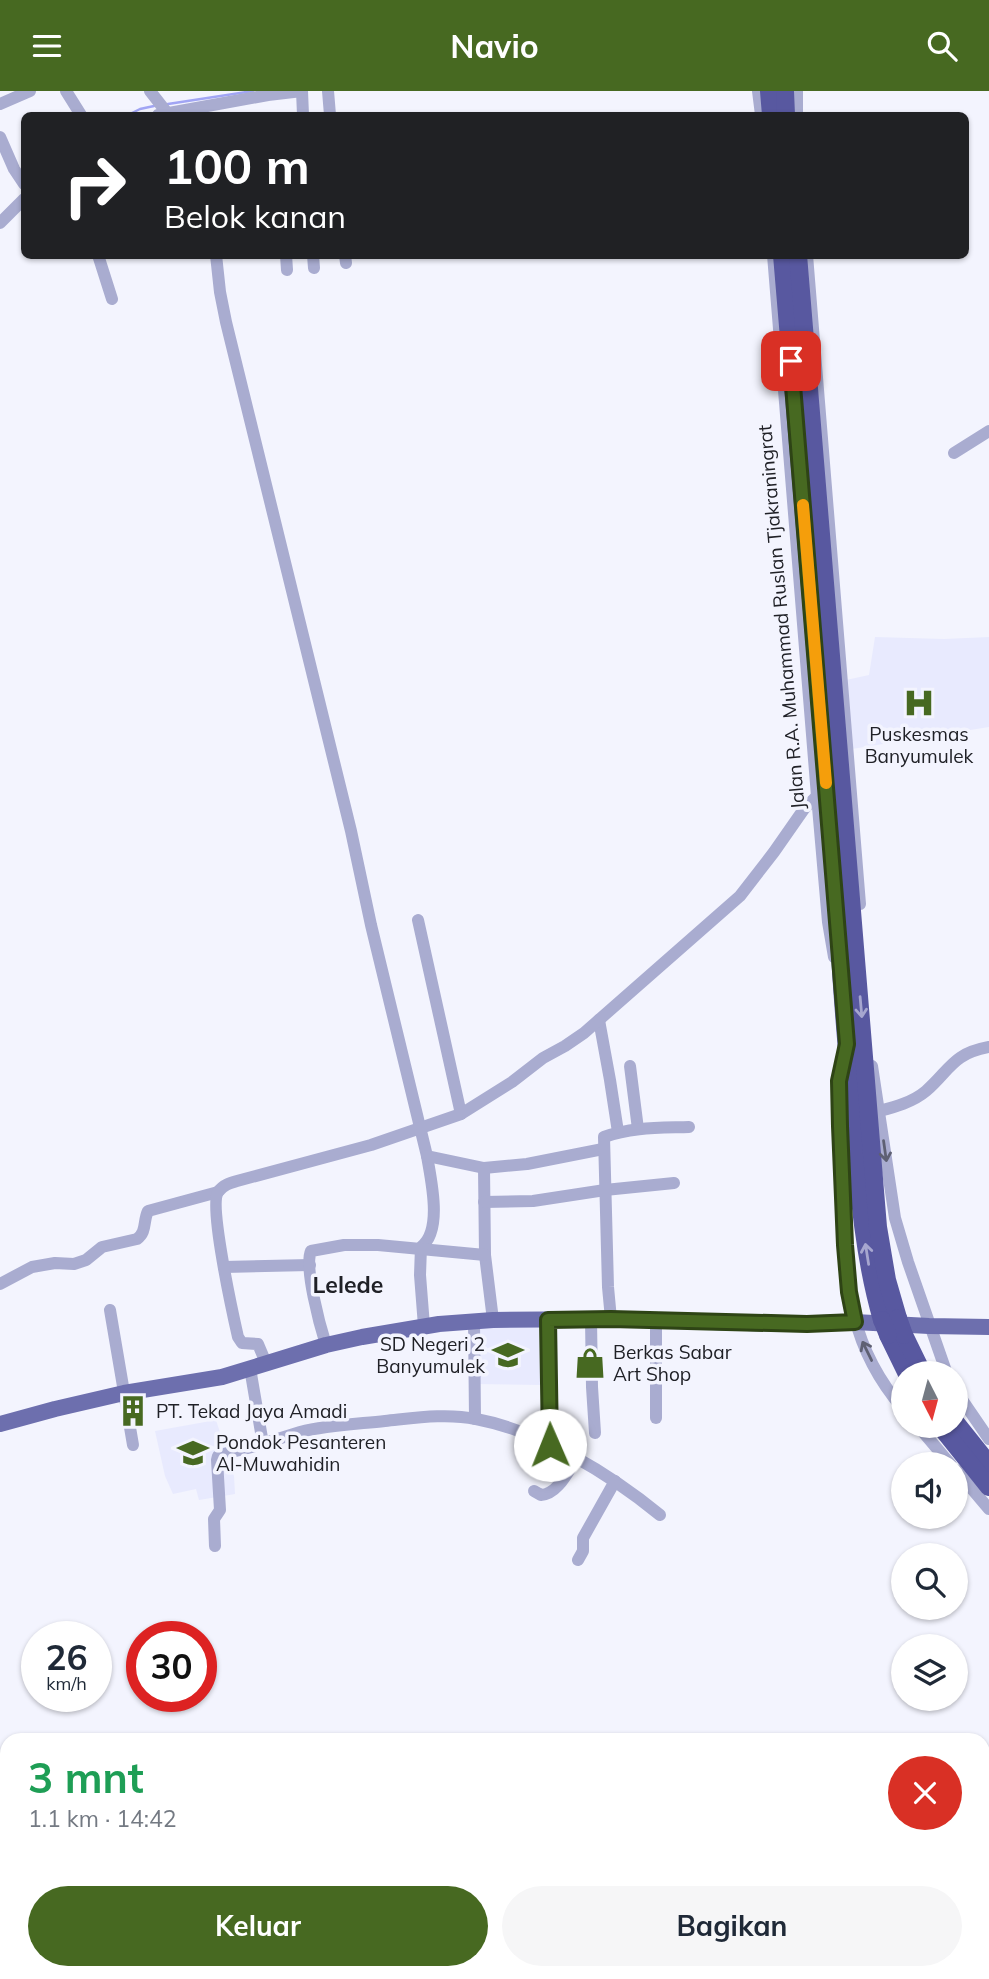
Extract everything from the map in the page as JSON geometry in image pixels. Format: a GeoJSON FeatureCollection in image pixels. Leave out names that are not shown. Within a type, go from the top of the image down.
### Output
{"type":"FeatureCollection","features":[{"type":"Feature","properties":{"kind":"highway"},"geometry":{"type":"LineString","coordinates":[[769,91],[771,112]]}},
{"type":"Feature","properties":{"kind":"highway"},"geometry":{"type":"LineString","coordinates":[[785,91],[786,112]]}},
{"type":"Feature","properties":{"kind":"highway","name":"Jalan R.A. Muhammad Ruslan Tjakraningrat"},"geometry":{"type":"LineString","coordinates":[[782,259],[839,931],[849,971]]}},
{"type":"Feature","properties":{"kind":"highway","name":"Jalan R.A. Muhammad Ruslan Tjakraningrat"},"geometry":{"type":"LineString","coordinates":[[798,259],[845,835],[849,971],[855,1040],[879,1238],[893,1327],[903,1361]]}},
{"type":"Feature","properties":{"kind":"highway","name":"Jalan R.A. Muhammad Ruslan Tjakraningrat"},"geometry":{"type":"LineString","coordinates":[[893,1327],[915,1361]]}},
{"type":"Feature","properties":{"kind":"highway"},"geometry":{"type":"LineString","coordinates":[[968,1438],[989,1464]]}},
{"type":"Feature","properties":{"kind":"highway"},"geometry":{"type":"LineString","coordinates":[[950,1439],[989,1487]]}},
{"type":"Feature","properties":{"kind":"main road"},"geometry":{"type":"LineString","coordinates":[[0,1424],[124,1393],[206,1380],[326,1345],[424,1326],[474,1321],[611,1319],[796,1324],[855,1322],[989,1327]]}},
{"type":"Feature","properties":{"kind":"main road"},"geometry":{"type":"LineString","coordinates":[[0,1434],[36,1421],[55,1409]]}},
{"type":"Feature","properties":{"kind":"street"},"geometry":{"type":"LineString","coordinates":[[1,100],[30,91]]}},
{"type":"Feature","properties":{"kind":"street"},"geometry":{"type":"LineString","coordinates":[[66,91],[78,112]]}},
{"type":"Feature","properties":{"kind":"street"},"geometry":{"type":"LineString","coordinates":[[150,91],[161,112]]}},
{"type":"Feature","properties":{"kind":"street"},"geometry":{"type":"LineString","coordinates":[[200,111],[267,93],[302,91],[303,112]]}},
{"type":"Feature","properties":{"kind":"street"},"geometry":{"type":"LineString","coordinates":[[328,91],[330,112]]}},
{"type":"Feature","properties":{"kind":"street"},"geometry":{"type":"LineString","coordinates":[[758,91],[761,112]]}},
{"type":"Feature","properties":{"kind":"street"},"geometry":{"type":"LineString","coordinates":[[797,91],[797,112]]}},
{"type":"Feature","properties":{"kind":"street"},"geometry":{"type":"LineString","coordinates":[[0,137],[21,180]]}},
{"type":"Feature","properties":{"kind":"street"},"geometry":{"type":"LineString","coordinates":[[0,223],[21,202]]}},
{"type":"Feature","properties":{"kind":"street"},"geometry":{"type":"LineString","coordinates":[[99,259],[112,299]]}},
{"type":"Feature","properties":{"kind":"street"},"geometry":{"type":"LineString","coordinates":[[216,259],[226,322],[351,831],[427,1156],[433,1198],[433,1228],[428,1243],[421,1247]]}},
{"type":"Feature","properties":{"kind":"street"},"geometry":{"type":"LineString","coordinates":[[286,259],[287,270]]}},
{"type":"Feature","properties":{"kind":"street","name":"Jalan R.A. Muhammad Ruslan Tjakraningrat"},"geometry":{"type":"LineString","coordinates":[[773,259],[828,922],[831,947],[849,971],[863,940],[807,259]]}},
{"type":"Feature","properties":{"kind":"street"},"geometry":{"type":"LineString","coordinates":[[954,453],[989,431]]}},
{"type":"Feature","properties":{"kind":"street"},"geometry":{"type":"LineString","coordinates":[[0,1284],[32,1266],[74,1264],[86,1260],[102,1247],[137,1238],[144,1231],[148,1211],[218,1192],[237,1181],[371,1145],[473,1108],[599,1020],[740,896],[804,809],[817,796]]}},
{"type":"Feature","properties":{"kind":"street"},"geometry":{"type":"LineString","coordinates":[[418,920],[461,1114]]}},
{"type":"Feature","properties":{"kind":"street"},"geometry":{"type":"LineString","coordinates":[[599,1020],[618,1132]]}},
{"type":"Feature","properties":{"kind":"street","name":"Jalan R.A. Muhammad Ruslan Tjakraningrat"},"geometry":{"type":"LineString","coordinates":[[855,1040],[873,1068],[895,1218],[942,1361]]}},
{"type":"Feature","properties":{"kind":"street","name":"Jalan R.A. Muhammad Ruslan Tjakraningrat"},"geometry":{"type":"LineString","coordinates":[[855,1040],[839,1081],[849,1292],[862,1342],[875,1370],[891,1392]]}},
{"type":"Feature","properties":{"kind":"street"},"geometry":{"type":"LineString","coordinates":[[879,1111],[894,1108],[917,1097],[925,1092],[954,1060],[989,1047]]}},
{"type":"Feature","properties":{"kind":"street"},"geometry":{"type":"LineString","coordinates":[[630,1066],[638,1129]]}},
{"type":"Feature","properties":{"kind":"street"},"geometry":{"type":"LineString","coordinates":[[611,1319],[604,1137],[638,1129],[689,1127]]}},
{"type":"Feature","properties":{"kind":"street"},"geometry":{"type":"LineString","coordinates":[[427,1156],[484,1168],[527,1164],[603,1149]]}},
{"type":"Feature","properties":{"kind":"street"},"geometry":{"type":"LineString","coordinates":[[484,1168],[485,1255],[493,1320]]}},
{"type":"Feature","properties":{"kind":"street"},"geometry":{"type":"LineString","coordinates":[[484,1202],[533,1201],[674,1183]]}},
{"type":"Feature","properties":{"kind":"street"},"geometry":{"type":"LineString","coordinates":[[218,1192],[216,1202],[224,1267],[239,1341],[259,1345],[263,1444]]}},
{"type":"Feature","properties":{"kind":"street"},"geometry":{"type":"LineString","coordinates":[[326,1345],[317,1312],[310,1251],[344,1245],[421,1247],[485,1255]]}},
{"type":"Feature","properties":{"kind":"street"},"geometry":{"type":"LineString","coordinates":[[421,1247],[424,1326]]}},
{"type":"Feature","properties":{"kind":"street"},"geometry":{"type":"LineString","coordinates":[[224,1267],[310,1265]]}},
{"type":"Feature","properties":{"kind":"street"},"geometry":{"type":"LineString","coordinates":[[110,1310],[133,1445]]}},
{"type":"Feature","properties":{"kind":"street"},"geometry":{"type":"LineString","coordinates":[[591,1319],[595,1433]]}},
{"type":"Feature","properties":{"kind":"street"},"geometry":{"type":"LineString","coordinates":[[548,1320],[550,1445]]}},
{"type":"Feature","properties":{"kind":"street"},"geometry":{"type":"LineString","coordinates":[[656,1320],[656,1418]]}},
{"type":"Feature","properties":{"kind":"street"},"geometry":{"type":"LineString","coordinates":[[474,1321],[475,1419]]}},
{"type":"Feature","properties":{"kind":"street"},"geometry":{"type":"LineString","coordinates":[[968,1408],[989,1439]]}},
{"type":"Feature","properties":{"kind":"street"},"geometry":{"type":"LineString","coordinates":[[215,1546],[214,1519],[220,1510],[217,1458],[302,1431],[409,1418],[450,1416],[502,1426],[577,1458],[615,1481],[660,1515]]}},
{"type":"Feature","properties":{"kind":"street"},"geometry":{"type":"LineString","coordinates":[[534,1491],[547,1495],[564,1478],[577,1458]]}},
{"type":"Feature","properties":{"kind":"street"},"geometry":{"type":"LineString","coordinates":[[578,1560],[583,1551],[583,1538],[615,1481]]}},
{"type":"Feature","properties":{"kind":"street"},"geometry":{"type":"LineString","coordinates":[[968,1484],[989,1509]]}},
{"type":"Feature","properties":{"kind":"shaded area","name":"Puskesmas Banyumulek"},"geometry":{"type":"Polygon","coordinates":[[[875,637],[989,637],[989,727],[852,749],[846,680],[869,675],[875,637]]]}},
{"type":"Feature","properties":{"kind":"shaded area","name":"SD Negeri 2 Banyumulek"},"geometry":{"type":"Polygon","coordinates":[[[473,1326],[543,1326],[542,1385],[473,1384],[473,1326]]]}},
{"type":"Feature","properties":{"kind":"shaded area","name":"Pondok Pesanteren Al-Muwahidin"},"geometry":{"type":"Polygon","coordinates":[[[216,1420],[234,1476],[235,1494],[199,1500],[196,1489],[173,1494],[165,1476],[155,1431],[216,1420]]]}},
{"type":"Feature","properties":{"kind":"waterway"},"geometry":{"type":"LineString","coordinates":[[168,104],[253,91]]}},
{"type":"Feature","properties":{"kind":"waterway"},"geometry":{"type":"LineString","coordinates":[[134,112],[154,106]]}},
{"type":"Feature","properties":{"kind":"slow traffic"},"geometry":{"type":"LineString","coordinates":[[803,505],[826,783]]}},
{"type":"Feature","properties":{"kind":"place","name":"Puskesmas Banyumulek"},"geometry":{"type":"Point","coordinates":[919,703]}},
{"type":"Feature","properties":{"kind":"place","name":"SD Negeri 2 Banyumulek"},"geometry":{"type":"Point","coordinates":[508,1355]}},
{"type":"Feature","properties":{"kind":"place","name":"Berkas Sabar Art Shop"},"geometry":{"type":"Point","coordinates":[590,1363]}},
{"type":"Feature","properties":{"kind":"place","name":"PT. Tekad Jaya Amadi"},"geometry":{"type":"Point","coordinates":[133,1411]}},
{"type":"Feature","properties":{"kind":"place","name":"Pondok Pesanteren Al-Muwahidin"},"geometry":{"type":"Point","coordinates":[193,1453]}},
{"type":"Feature","properties":{"kind":"district","name":"Lelede"},"geometry":{"type":"Point","coordinates":[348,1285]}},
{"type":"Feature","properties":{"kind":"route"},"geometry":{"type":"LineString","coordinates":[[550,1445],[548,1320],[705,1320],[784,1324],[855,1322],[845,1245],[840,1126],[839,1081],[847,1044],[791,361]]}}]}
